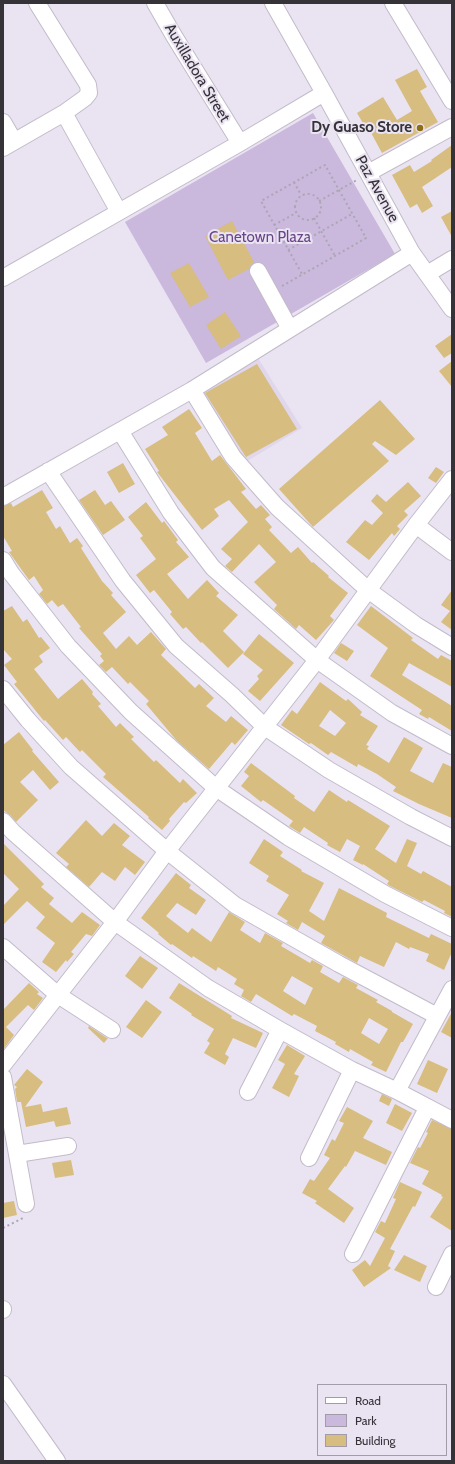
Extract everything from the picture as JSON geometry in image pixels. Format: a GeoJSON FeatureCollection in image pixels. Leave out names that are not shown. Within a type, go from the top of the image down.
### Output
{"type":"FeatureCollection","features":[{"type":"Feature","properties":{"kind":"street"},"geometry":{"type":"LineString","coordinates":[[3,122],[9,145],[64,113],[85,98],[89,93],[88,85],[37,3]]}},
{"type":"Feature","properties":{"kind":"street","name":"Auxilladora Street"},"geometry":{"type":"LineString","coordinates":[[155,3],[240,143]]}},
{"type":"Feature","properties":{"kind":"street","name":"Paz Avenue"},"geometry":{"type":"LineString","coordinates":[[273,3],[412,253],[452,309]]}},
{"type":"Feature","properties":{"kind":"street"},"geometry":{"type":"LineString","coordinates":[[393,3],[452,101]]}},
{"type":"Feature","properties":{"kind":"street"},"geometry":{"type":"LineString","coordinates":[[3,278],[240,143],[324,93]]}},
{"type":"Feature","properties":{"kind":"street"},"geometry":{"type":"LineString","coordinates":[[64,113],[119,212]]}},
{"type":"Feature","properties":{"kind":"street"},"geometry":{"type":"LineString","coordinates":[[368,173],[452,127]]}},
{"type":"Feature","properties":{"kind":"street"},"geometry":{"type":"LineString","coordinates":[[3,497],[192,390],[412,253]]}},
{"type":"Feature","properties":{"kind":"street"},"geometry":{"type":"LineString","coordinates":[[427,274],[452,259]]}},
{"type":"Feature","properties":{"kind":"street"},"geometry":{"type":"LineString","coordinates":[[258,271],[290,329]]}},
{"type":"Feature","properties":{"kind":"street"},"geometry":{"type":"LineString","coordinates":[[192,390],[233,457],[277,508],[368,590],[416,625],[452,647]]}},
{"type":"Feature","properties":{"kind":"street"},"geometry":{"type":"LineString","coordinates":[[120,431],[171,513],[213,568],[317,660],[392,713],[452,746]]}},
{"type":"Feature","properties":{"kind":"street"},"geometry":{"type":"LineString","coordinates":[[48,471],[123,581],[176,646],[232,695],[265,727],[329,770],[411,817],[452,838]]}},
{"type":"Feature","properties":{"kind":"street"},"geometry":{"type":"LineString","coordinates":[[3,1065],[116,922],[167,851],[317,660],[416,525],[452,479]]}},
{"type":"Feature","properties":{"kind":"street"},"geometry":{"type":"LineString","coordinates":[[416,525],[452,552]]}},
{"type":"Feature","properties":{"kind":"street"},"geometry":{"type":"LineString","coordinates":[[3,560],[11,573],[68,646],[131,712],[216,788],[288,837],[385,894],[452,928]]}},
{"type":"Feature","properties":{"kind":"street"},"geometry":{"type":"LineString","coordinates":[[3,689],[28,720],[71,767],[167,851],[235,905],[339,964],[437,1016]]}},
{"type":"Feature","properties":{"kind":"street"},"geometry":{"type":"LineString","coordinates":[[3,821],[13,832],[116,922],[208,988],[352,1070],[397,1091],[452,1120]]}},
{"type":"Feature","properties":{"kind":"street"},"geometry":{"type":"LineString","coordinates":[[3,947],[58,995],[112,1030]]}},
{"type":"Feature","properties":{"kind":"street"},"geometry":{"type":"LineString","coordinates":[[397,1091],[452,989]]}},
{"type":"Feature","properties":{"kind":"street"},"geometry":{"type":"LineString","coordinates":[[248,1092],[280,1030]]}},
{"type":"Feature","properties":{"kind":"street"},"geometry":{"type":"LineString","coordinates":[[309,1158],[352,1070]]}},
{"type":"Feature","properties":{"kind":"street"},"geometry":{"type":"LineString","coordinates":[[3,1077],[26,1204]]}},
{"type":"Feature","properties":{"kind":"street"},"geometry":{"type":"LineString","coordinates":[[353,1254],[427,1108]]}},
{"type":"Feature","properties":{"kind":"street"},"geometry":{"type":"LineString","coordinates":[[18,1154],[68,1146]]}},
{"type":"Feature","properties":{"kind":"street"},"geometry":{"type":"LineString","coordinates":[[436,1286],[452,1254]]}},
{"type":"Feature","properties":{"kind":"street"},"geometry":{"type":"LineString","coordinates":[[3,1384],[57,1461]]}},
{"type":"Feature","properties":{"kind":"path"},"geometry":{"type":"LineString","coordinates":[[270,292],[335,256],[366,238],[325,165],[261,201],[302,274]]}},
{"type":"Feature","properties":{"kind":"path"},"geometry":{"type":"LineString","coordinates":[[319,201],[368,173]]}},
{"type":"Feature","properties":{"kind":"path"},"geometry":{"type":"LineString","coordinates":[[294,182],[302,195]]}},
{"type":"Feature","properties":{"kind":"path"},"geometry":{"type":"LineString","coordinates":[[312,194],[319,201],[320,211],[314,218],[309,220],[304,219],[299,217],[296,213],[295,203],[297,198],[302,195],[312,194]]}},
{"type":"Feature","properties":{"kind":"path"},"geometry":{"type":"LineString","coordinates":[[274,225],[296,213]]}},
{"type":"Feature","properties":{"kind":"path"},"geometry":{"type":"LineString","coordinates":[[288,250],[352,214]]}},
{"type":"Feature","properties":{"kind":"path"},"geometry":{"type":"LineString","coordinates":[[314,218],[335,256]]}},
{"type":"Feature","properties":{"kind":"path"},"geometry":{"type":"LineString","coordinates":[[3,1228],[25,1218],[26,1204]]}},
{"type":"Feature","properties":{"kind":"shaded area"},"geometry":{"type":"Polygon","coordinates":[[[258,358],[302,428],[244,463],[200,393],[258,358]]]}},
{"type":"Feature","properties":{"kind":"green space","name":"Canetown Plaza"},"geometry":{"type":"Polygon","coordinates":[[[313,113],[395,254],[206,363],[125,222],[313,113]]]}},
{"type":"Feature","properties":{"kind":"building"},"geometry":{"type":"Polygon","coordinates":[[[417,69],[427,87],[420,91],[438,122],[382,153],[369,129],[367,130],[357,113],[383,97],[397,120],[412,111],[395,80],[417,69]]]}},
{"type":"Feature","properties":{"kind":"building"},"geometry":{"type":"Polygon","coordinates":[[[452,145],[452,167],[422,187],[433,206],[422,213],[417,204],[410,208],[392,175],[410,165],[414,172],[432,161],[431,160],[452,145]]]}},
{"type":"Feature","properties":{"kind":"building"},"geometry":{"type":"Polygon","coordinates":[[[452,211],[452,237],[441,217],[452,211]]]}},
{"type":"Feature","properties":{"kind":"building"},"geometry":{"type":"Polygon","coordinates":[[[232,221],[254,262],[249,269],[228,280],[205,236],[232,221]]]}},
{"type":"Feature","properties":{"kind":"building"},"geometry":{"type":"Polygon","coordinates":[[[189,263],[209,297],[190,307],[170,273],[189,263]]]}},
{"type":"Feature","properties":{"kind":"building"},"geometry":{"type":"Polygon","coordinates":[[[225,312],[241,336],[221,349],[206,325],[225,312]]]}},
{"type":"Feature","properties":{"kind":"building"},"geometry":{"type":"Polygon","coordinates":[[[452,334],[452,353],[444,358],[435,346],[452,334]]]}},
{"type":"Feature","properties":{"kind":"building"},"geometry":{"type":"Polygon","coordinates":[[[452,361],[452,387],[439,371],[452,361]]]}},
{"type":"Feature","properties":{"kind":"building"},"geometry":{"type":"Polygon","coordinates":[[[257,364],[297,429],[246,457],[205,393],[257,364]]]}},
{"type":"Feature","properties":{"kind":"building"},"geometry":{"type":"Polygon","coordinates":[[[380,400],[415,439],[396,455],[375,441],[372,444],[389,461],[313,527],[279,489],[380,400]]]}},
{"type":"Feature","properties":{"kind":"building"},"geometry":{"type":"Polygon","coordinates":[[[189,409],[202,428],[195,433],[212,461],[220,455],[246,489],[241,492],[256,509],[261,505],[270,515],[265,519],[272,527],[269,530],[291,553],[298,547],[312,563],[313,562],[329,576],[328,577],[348,593],[330,616],[334,620],[316,640],[299,625],[296,629],[274,609],[277,605],[254,582],[276,562],[259,544],[232,572],[225,566],[232,559],[221,549],[248,522],[229,500],[214,509],[219,516],[202,530],[157,472],[159,471],[145,449],[168,435],[162,427],[189,409]]]}},
{"type":"Feature","properties":{"kind":"building"},"geometry":{"type":"Polygon","coordinates":[[[123,463],[135,484],[119,493],[107,472],[123,463]]]}},
{"type":"Feature","properties":{"kind":"building"},"geometry":{"type":"Polygon","coordinates":[[[436,467],[444,472],[436,483],[428,478],[436,467]]]}},
{"type":"Feature","properties":{"kind":"building"},"geometry":{"type":"Polygon","coordinates":[[[408,482],[421,496],[404,511],[408,515],[397,526],[400,529],[394,536],[392,533],[369,560],[346,542],[365,520],[372,525],[383,513],[371,501],[377,494],[386,502],[408,482]]]}},
{"type":"Feature","properties":{"kind":"building"},"geometry":{"type":"Polygon","coordinates":[[[42,490],[53,508],[46,512],[56,529],[60,526],[70,543],[77,538],[83,546],[81,548],[102,581],[113,593],[111,595],[126,612],[103,633],[116,649],[129,636],[137,645],[151,632],[166,649],[161,655],[195,688],[199,684],[214,698],[206,706],[226,722],[231,716],[248,730],[235,745],[232,742],[209,769],[177,741],[146,704],[149,701],[130,682],[128,684],[112,667],[106,672],[99,665],[104,661],[100,656],[102,654],[79,628],[81,627],[63,604],[58,607],[52,600],[47,604],[39,594],[43,590],[34,576],[29,580],[9,552],[12,551],[3,536],[3,506],[11,503],[13,507],[42,490]]]}},
{"type":"Feature","properties":{"kind":"building"},"geometry":{"type":"Polygon","coordinates":[[[95,490],[105,505],[111,501],[125,520],[103,535],[79,500],[95,490]]]}},
{"type":"Feature","properties":{"kind":"building"},"geometry":{"type":"Polygon","coordinates":[[[146,502],[162,523],[164,521],[178,540],[176,542],[189,557],[167,574],[188,599],[207,580],[219,593],[216,596],[238,615],[223,631],[244,652],[228,668],[186,627],[183,629],[170,614],[172,612],[154,590],[150,593],[136,575],[156,559],[140,538],[143,536],[128,517],[146,502]]]}},
{"type":"Feature","properties":{"kind":"building"},"geometry":{"type":"Polygon","coordinates":[[[452,590],[452,630],[441,622],[450,611],[441,605],[452,590]]]}},
{"type":"Feature","properties":{"kind":"building"},"geometry":{"type":"Polygon","coordinates":[[[12,606],[23,622],[27,619],[39,638],[41,637],[50,648],[39,656],[43,662],[34,669],[58,699],[82,679],[101,704],[98,706],[116,727],[120,723],[134,737],[131,739],[154,762],[156,760],[180,783],[183,779],[197,793],[186,803],[184,802],[169,819],[170,821],[162,830],[103,777],[106,774],[82,750],[80,752],[66,737],[63,740],[45,720],[44,721],[14,684],[17,682],[4,665],[12,659],[3,649],[3,611],[12,606]]]}},
{"type":"Feature","properties":{"kind":"building"},"geometry":{"type":"Polygon","coordinates":[[[371,606],[413,638],[411,640],[438,659],[441,655],[452,661],[452,687],[409,663],[402,675],[452,706],[452,731],[429,717],[428,719],[419,714],[422,710],[370,676],[388,648],[357,625],[371,606]]]}},
{"type":"Feature","properties":{"kind":"building"},"geometry":{"type":"Polygon","coordinates":[[[259,634],[294,663],[260,701],[248,691],[259,679],[257,676],[263,670],[243,654],[259,634]]]}},
{"type":"Feature","properties":{"kind":"building"},"geometry":{"type":"Polygon","coordinates":[[[341,643],[354,651],[347,661],[334,653],[341,643]]]}},
{"type":"Feature","properties":{"kind":"building"},"geometry":{"type":"Polygon","coordinates":[[[320,682],[346,701],[348,699],[362,712],[360,715],[378,726],[366,745],[369,746],[367,749],[389,763],[404,737],[423,748],[410,771],[433,783],[443,763],[452,767],[452,818],[393,791],[396,787],[377,774],[358,764],[357,767],[331,752],[328,755],[281,725],[292,710],[297,714],[320,682]],[[330,710],[319,726],[335,736],[346,723],[330,710]]]}},
{"type":"Feature","properties":{"kind":"building"},"geometry":{"type":"Polygon","coordinates":[[[19,732],[33,750],[32,751],[59,782],[50,790],[33,770],[20,782],[38,800],[16,822],[3,810],[3,745],[19,732]]]}},
{"type":"Feature","properties":{"kind":"building"},"geometry":{"type":"Polygon","coordinates":[[[251,763],[295,796],[294,798],[314,812],[329,790],[390,826],[375,849],[396,863],[407,839],[417,843],[407,866],[421,874],[423,871],[452,887],[452,917],[444,913],[445,911],[424,900],[422,902],[390,886],[387,884],[389,881],[363,864],[353,860],[360,846],[347,839],[340,852],[327,845],[328,843],[304,827],[300,833],[289,826],[293,821],[263,800],[261,802],[241,786],[249,776],[244,772],[251,763]]]}},
{"type":"Feature","properties":{"kind":"building"},"geometry":{"type":"Polygon","coordinates":[[[86,820],[102,836],[114,823],[130,836],[122,845],[145,862],[135,875],[125,867],[115,881],[102,872],[89,887],[66,867],[69,864],[56,853],[86,820]]]}},
{"type":"Feature","properties":{"kind":"building"},"geometry":{"type":"Polygon","coordinates":[[[264,839],[283,852],[280,856],[302,870],[301,871],[324,883],[309,911],[324,921],[339,888],[387,913],[386,917],[429,938],[431,934],[452,944],[452,952],[444,970],[426,961],[429,954],[410,947],[409,949],[396,942],[384,967],[360,956],[357,963],[321,943],[325,936],[302,922],[298,930],[286,923],[288,921],[277,914],[289,895],[266,881],[269,876],[249,863],[264,839]]]}},
{"type":"Feature","properties":{"kind":"building"},"geometry":{"type":"Polygon","coordinates":[[[3,843],[44,884],[41,887],[54,898],[49,904],[72,923],[82,912],[100,925],[92,936],[86,934],[71,952],[74,954],[67,962],[66,960],[56,972],[42,962],[55,943],[36,928],[45,917],[27,901],[3,925],[3,906],[19,889],[3,873],[3,843]]]}},
{"type":"Feature","properties":{"kind":"building"},"geometry":{"type":"Polygon","coordinates":[[[176,873],[191,885],[189,888],[206,900],[196,915],[177,903],[166,916],[188,933],[192,928],[211,942],[229,912],[245,922],[240,930],[260,943],[265,933],[283,943],[281,946],[310,963],[312,960],[323,966],[320,972],[339,983],[343,977],[358,985],[356,988],[378,1000],[376,1002],[413,1024],[403,1042],[401,1042],[386,1072],[371,1065],[373,1062],[350,1049],[349,1052],[335,1044],[336,1042],[315,1031],[317,1026],[294,1014],[292,1016],[256,994],[251,1002],[241,996],[244,990],[234,984],[237,979],[218,967],[216,971],[193,956],[192,958],[172,944],[171,945],[141,918],[176,873]],[[292,976],[283,991],[305,1005],[313,988],[292,976]],[[369,1018],[361,1033],[379,1044],[388,1029],[369,1018]]]}},
{"type":"Feature","properties":{"kind":"building"},"geometry":{"type":"Polygon","coordinates":[[[140,956],[158,968],[142,989],[125,976],[140,956]]]}},
{"type":"Feature","properties":{"kind":"building"},"geometry":{"type":"Polygon","coordinates":[[[29,983],[39,992],[37,994],[43,998],[34,1010],[28,1005],[6,1027],[14,1035],[3,1050],[3,1010],[29,983]]]}},
{"type":"Feature","properties":{"kind":"building"},"geometry":{"type":"Polygon","coordinates":[[[179,983],[232,1016],[231,1018],[263,1033],[256,1048],[233,1038],[225,1054],[229,1057],[225,1065],[204,1053],[210,1043],[207,1041],[214,1029],[191,1015],[192,1014],[169,998],[179,983]]]}},
{"type":"Feature","properties":{"kind":"building"},"geometry":{"type":"Polygon","coordinates":[[[146,1000],[162,1012],[142,1038],[126,1027],[146,1000]]]}},
{"type":"Feature","properties":{"kind":"building"},"geometry":{"type":"Polygon","coordinates":[[[452,1012],[452,1038],[441,1032],[452,1012]]]}},
{"type":"Feature","properties":{"kind":"building"},"geometry":{"type":"Polygon","coordinates":[[[89,1026],[108,1038],[104,1043],[88,1028],[89,1026]]]}},
{"type":"Feature","properties":{"kind":"building"},"geometry":{"type":"Polygon","coordinates":[[[287,1045],[305,1056],[294,1074],[299,1076],[289,1097],[272,1088],[285,1064],[278,1060],[287,1045]]]}},
{"type":"Feature","properties":{"kind":"building"},"geometry":{"type":"Polygon","coordinates":[[[428,1060],[448,1069],[437,1093],[417,1084],[428,1060]]]}},
{"type":"Feature","properties":{"kind":"building"},"geometry":{"type":"Polygon","coordinates":[[[27,1069],[43,1082],[25,1107],[41,1104],[43,1112],[67,1107],[71,1124],[56,1127],[54,1121],[26,1127],[21,1102],[17,1102],[15,1089],[17,1087],[14,1085],[27,1069]]]}},
{"type":"Feature","properties":{"kind":"building"},"geometry":{"type":"Polygon","coordinates":[[[382,1094],[392,1099],[389,1106],[379,1101],[382,1094]]]}},
{"type":"Feature","properties":{"kind":"building"},"geometry":{"type":"Polygon","coordinates":[[[395,1104],[412,1113],[402,1131],[386,1123],[395,1104]]]}},
{"type":"Feature","properties":{"kind":"building"},"geometry":{"type":"Polygon","coordinates":[[[347,1107],[373,1121],[363,1138],[392,1152],[386,1165],[355,1151],[346,1167],[345,1166],[328,1189],[354,1208],[344,1223],[315,1203],[317,1201],[302,1193],[310,1179],[314,1181],[330,1158],[324,1155],[332,1139],[335,1141],[344,1123],[339,1121],[347,1107]]]}},
{"type":"Feature","properties":{"kind":"building"},"geometry":{"type":"Polygon","coordinates":[[[432,1120],[452,1129],[452,1231],[430,1217],[443,1197],[422,1184],[429,1171],[410,1163],[418,1147],[420,1148],[428,1133],[426,1132],[432,1120]]]}},
{"type":"Feature","properties":{"kind":"building"},"geometry":{"type":"Polygon","coordinates":[[[71,1160],[74,1175],[55,1178],[52,1163],[71,1160]]]}},
{"type":"Feature","properties":{"kind":"building"},"geometry":{"type":"Polygon","coordinates":[[[400,1182],[422,1192],[415,1207],[413,1206],[390,1249],[395,1251],[388,1266],[391,1268],[364,1287],[352,1270],[365,1260],[370,1266],[385,1238],[375,1232],[381,1221],[385,1223],[396,1199],[393,1198],[400,1182]]]}},
{"type":"Feature","properties":{"kind":"building"},"geometry":{"type":"Polygon","coordinates":[[[14,1201],[17,1215],[3,1218],[3,1203],[14,1201]]]}},
{"type":"Feature","properties":{"kind":"building"},"geometry":{"type":"Polygon","coordinates":[[[404,1255],[427,1266],[420,1282],[394,1270],[404,1255]]]}},
{"type":"Feature","properties":{"kind":"place","name":"Dy Guaso Store"},"geometry":{"type":"Point","coordinates":[420,128]}}]}
